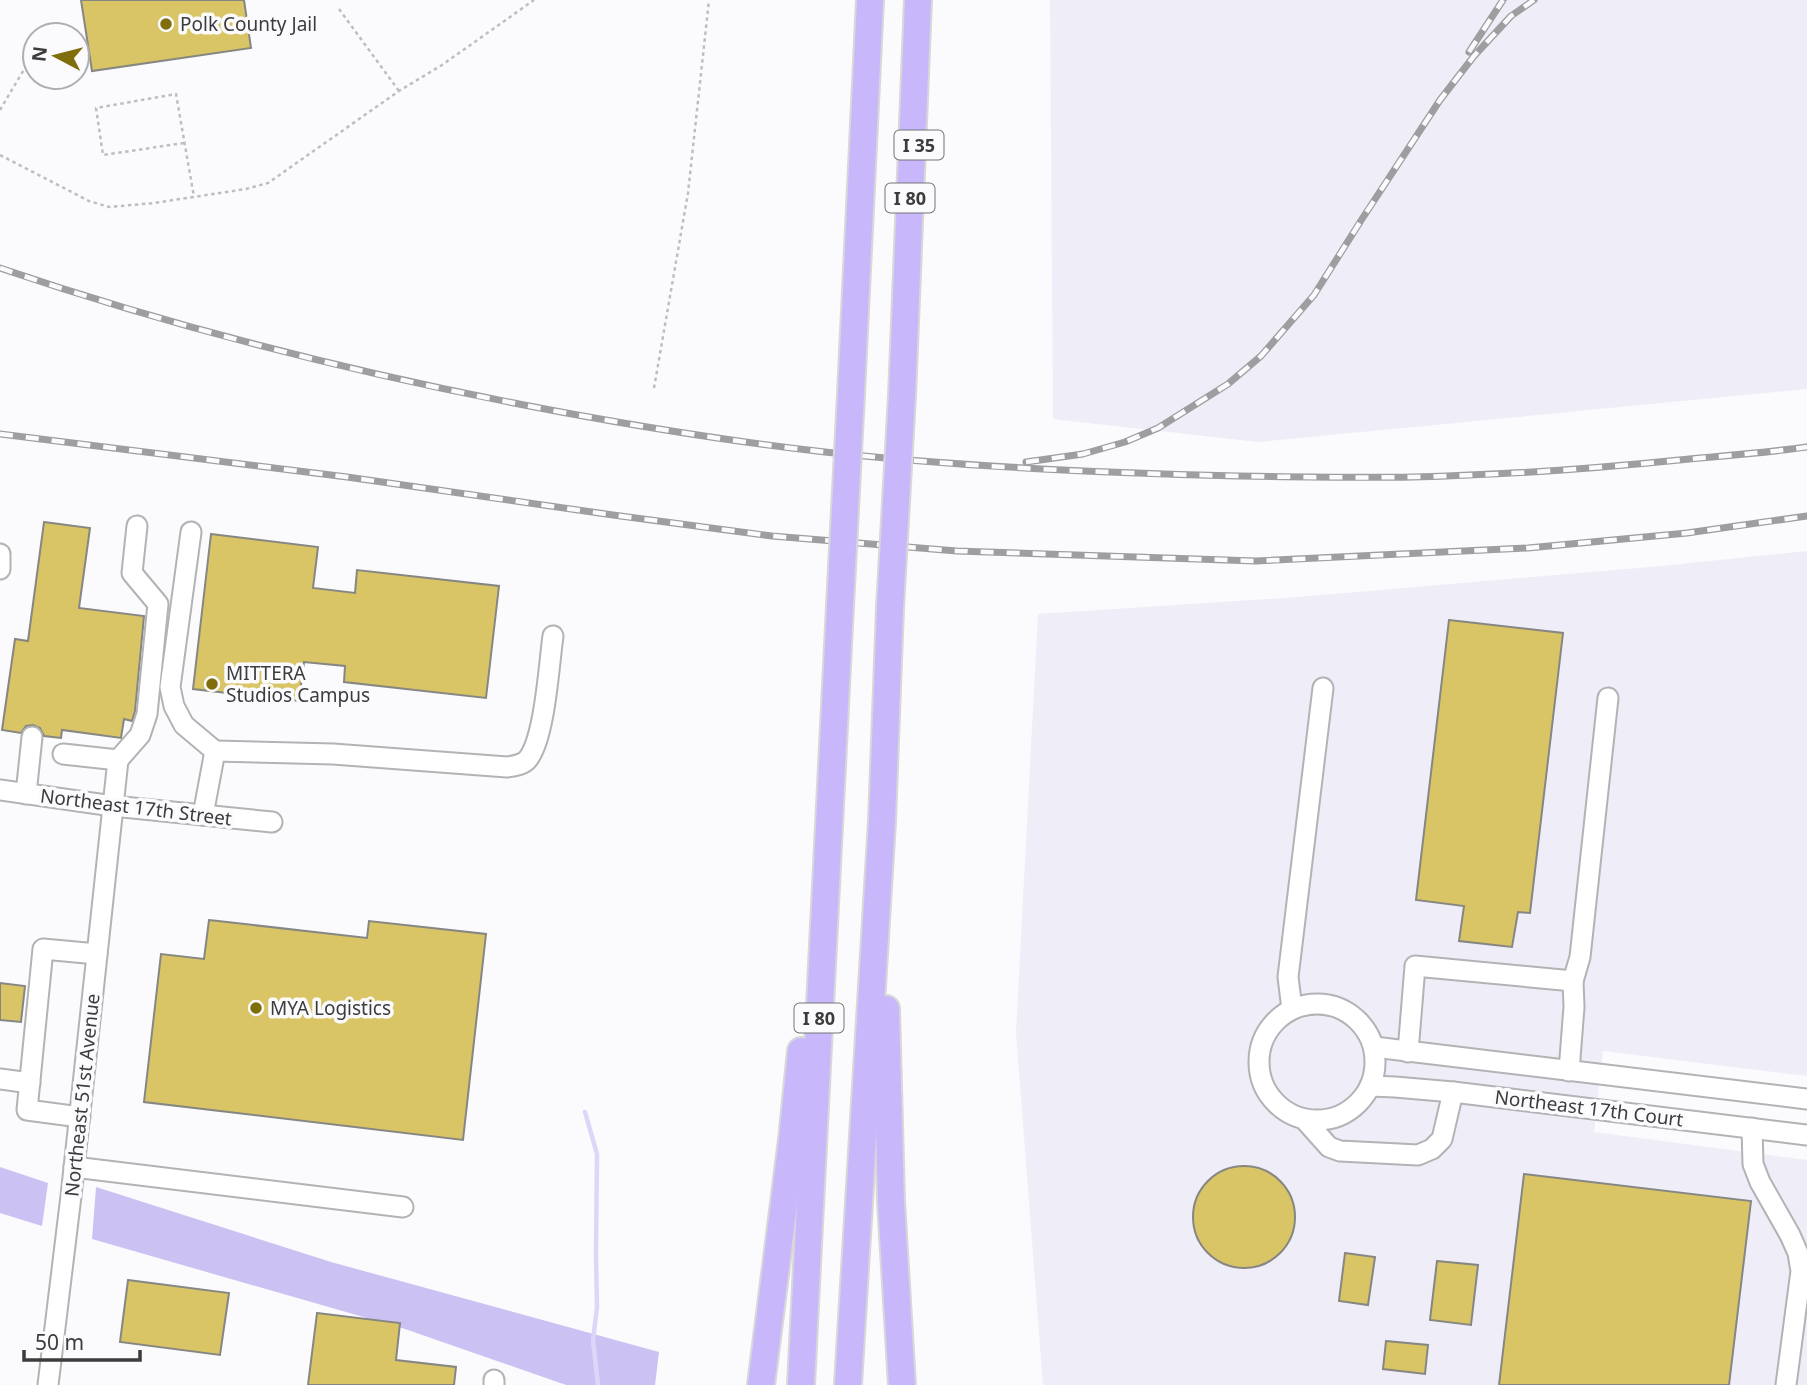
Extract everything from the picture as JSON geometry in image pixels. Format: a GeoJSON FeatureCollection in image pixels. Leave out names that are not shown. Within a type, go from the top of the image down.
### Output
{"type":"FeatureCollection","features":[{"type":"Feature","properties":{"kind":"highway","name":"I 80"},"geometry":{"type":"LineString","coordinates":[[801,1385],[870,0]]}},
{"type":"Feature","properties":{"kind":"highway","name":"I 80"},"geometry":{"type":"LineString","coordinates":[[848,1377],[882,821],[918,0]]}},
{"type":"Feature","properties":{"kind":"highway","name":"I 35"},"geometry":{"type":"LineString","coordinates":[[906,289],[932,0]]}},
{"type":"Feature","properties":{"kind":"highway"},"geometry":{"type":"LineString","coordinates":[[761,1385],[792,1140],[835,680]]}},
{"type":"Feature","properties":{"kind":"highway"},"geometry":{"type":"LineString","coordinates":[[882,821],[891,1201],[902,1385]]}},
{"type":"Feature","properties":{"kind":"street"},"geometry":{"type":"LineString","coordinates":[[64,754],[118,760],[140,734],[147,714],[158,604],[132,573],[137,526]]}},
{"type":"Feature","properties":{"kind":"street"},"geometry":{"type":"LineString","coordinates":[[191,532],[170,687],[174,706],[184,725],[215,751],[333,754],[507,768],[518,766],[527,760],[539,732],[553,636]]}},
{"type":"Feature","properties":{"kind":"street"},"geometry":{"type":"LineString","coordinates":[[0,554],[0,569]]}},
{"type":"Feature","properties":{"kind":"street"},"geometry":{"type":"LineString","coordinates":[[1293,1009],[1288,976],[1323,688]]}},
{"type":"Feature","properties":{"kind":"street"},"geometry":{"type":"LineString","coordinates":[[1569,1071],[1574,1007],[1573,981],[1580,957],[1608,698]]}},
{"type":"Feature","properties":{"kind":"street"},"geometry":{"type":"LineString","coordinates":[[26,794],[33,737]]}},
{"type":"Feature","properties":{"kind":"street"},"geometry":{"type":"LineString","coordinates":[[203,815],[215,751]]}},
{"type":"Feature","properties":{"kind":"street","name":"Northeast 51st Avenue"},"geometry":{"type":"LineString","coordinates":[[48,1385],[118,760]]}},
{"type":"Feature","properties":{"kind":"street","name":"Northeast 17th Street"},"geometry":{"type":"LineString","coordinates":[[0,790],[113,806],[272,822]]}},
{"type":"Feature","properties":{"kind":"street"},"geometry":{"type":"LineString","coordinates":[[80,1117],[27,1110],[43,949],[97,954]]}},
{"type":"Feature","properties":{"kind":"street"},"geometry":{"type":"LineString","coordinates":[[1408,1052],[1415,966],[1573,981]]}},
{"type":"Feature","properties":{"kind":"street"},"geometry":{"type":"LineString","coordinates":[[1309,1004],[1326,1004],[1357,1018],[1367,1031],[1374,1048],[1376,1067],[1370,1086],[1359,1102],[1343,1114],[1324,1120],[1304,1118],[1288,1112],[1274,1101],[1264,1085],[1259,1068],[1260,1050],[1267,1033],[1278,1019],[1293,1009],[1309,1004]]}},
{"type":"Feature","properties":{"kind":"street","name":"Northeast 17th Court"},"geometry":{"type":"LineString","coordinates":[[1374,1048],[1807,1099]]}},
{"type":"Feature","properties":{"kind":"street"},"geometry":{"type":"LineString","coordinates":[[0,1079],[30,1083]]}},
{"type":"Feature","properties":{"kind":"street","name":"Northeast 17th Court"},"geometry":{"type":"LineString","coordinates":[[1370,1086],[1453,1092],[1807,1135]]}},
{"type":"Feature","properties":{"kind":"street"},"geometry":{"type":"LineString","coordinates":[[1304,1118],[1329,1147],[1340,1151],[1418,1155],[1433,1149],[1442,1139],[1453,1092]]}},
{"type":"Feature","properties":{"kind":"street"},"geometry":{"type":"LineString","coordinates":[[1752,1128],[1753,1164],[1798,1253],[1801,1271],[1794,1375]]}},
{"type":"Feature","properties":{"kind":"street"},"geometry":{"type":"LineString","coordinates":[[74,1167],[403,1207]]}},
{"type":"Feature","properties":{"kind":"path"},"geometry":{"type":"LineString","coordinates":[[0,155],[89,201],[109,207],[194,197],[268,183],[534,0]]}},
{"type":"Feature","properties":{"kind":"path"},"geometry":{"type":"LineString","coordinates":[[654,388],[688,193],[709,0]]}},
{"type":"Feature","properties":{"kind":"path"},"geometry":{"type":"LineString","coordinates":[[339,9],[399,91]]}},
{"type":"Feature","properties":{"kind":"path"},"geometry":{"type":"LineString","coordinates":[[0,110],[21,75]]}},
{"type":"Feature","properties":{"kind":"path"},"geometry":{"type":"LineString","coordinates":[[184,143],[103,155],[96,108],[176,94],[194,197]]}},
{"type":"Feature","properties":{"kind":"shaded area"},"geometry":{"type":"Polygon","coordinates":[[[1050,0],[1807,0],[1807,389],[1258,442],[1053,419],[1050,0]]]}},
{"type":"Feature","properties":{"kind":"shaded area"},"geometry":{"type":"Polygon","coordinates":[[[1807,551],[1807,1076],[1603,1051],[1594,1132],[1807,1160],[1807,1385],[1043,1385],[1016,1032],[1038,614],[1299,597],[1807,551]]]}},
{"type":"Feature","properties":{"kind":"shaded area"},"geometry":{"type":"Polygon","coordinates":[[[0,1167],[48,1183],[42,1226],[0,1213],[0,1167]]]}},
{"type":"Feature","properties":{"kind":"shaded area"},"geometry":{"type":"Polygon","coordinates":[[[96,1187],[331,1262],[659,1352],[655,1385],[566,1385],[405,1329],[92,1239],[96,1187]]]}},
{"type":"Feature","properties":{"kind":"building","name":"Polk County Jail"},"geometry":{"type":"Polygon","coordinates":[[[81,0],[244,0],[251,48],[92,71],[91,21],[84,21],[81,0]]]}},
{"type":"Feature","properties":{"kind":"building"},"geometry":{"type":"Polygon","coordinates":[[[44,522],[90,528],[79,608],[144,616],[135,711],[132,721],[124,719],[121,738],[62,730],[61,738],[44,736],[40,728],[33,725],[26,726],[21,733],[2,730],[15,639],[28,641],[44,522]]]}},
{"type":"Feature","properties":{"kind":"building"},"geometry":{"type":"Polygon","coordinates":[[[211,534],[318,547],[313,588],[355,593],[357,570],[499,586],[486,698],[344,682],[345,666],[304,662],[299,701],[193,689],[211,534]]]}},
{"type":"Feature","properties":{"kind":"building"},"geometry":{"type":"Polygon","coordinates":[[[1449,620],[1563,633],[1530,913],[1518,912],[1512,947],[1459,941],[1464,906],[1416,900],[1449,620]]]}},
{"type":"Feature","properties":{"kind":"building"},"geometry":{"type":"Polygon","coordinates":[[[209,920],[367,938],[369,921],[486,934],[463,1140],[144,1102],[161,954],[204,959],[209,920]]]}},
{"type":"Feature","properties":{"kind":"building"},"geometry":{"type":"Polygon","coordinates":[[[0,983],[25,986],[21,1022],[0,1020],[0,983]]]}},
{"type":"Feature","properties":{"kind":"building"},"geometry":{"type":"Polygon","coordinates":[[[1244,1166],[1263,1170],[1280,1181],[1291,1198],[1295,1217],[1291,1236],[1280,1253],[1263,1264],[1244,1268],[1225,1264],[1208,1253],[1197,1236],[1193,1217],[1197,1198],[1208,1181],[1225,1170],[1244,1166]]]}},
{"type":"Feature","properties":{"kind":"building"},"geometry":{"type":"Polygon","coordinates":[[[1524,1174],[1751,1201],[1729,1385],[1499,1385],[1524,1174]]]}},
{"type":"Feature","properties":{"kind":"building"},"geometry":{"type":"Polygon","coordinates":[[[1345,1253],[1375,1257],[1368,1305],[1339,1301],[1345,1253]]]}},
{"type":"Feature","properties":{"kind":"building"},"geometry":{"type":"Polygon","coordinates":[[[1437,1261],[1478,1265],[1471,1325],[1430,1320],[1437,1261]]]}},
{"type":"Feature","properties":{"kind":"building"},"geometry":{"type":"Polygon","coordinates":[[[128,1280],[229,1293],[220,1355],[120,1342],[128,1280]]]}},
{"type":"Feature","properties":{"kind":"building"},"geometry":{"type":"Polygon","coordinates":[[[317,1313],[400,1323],[396,1360],[456,1367],[454,1385],[308,1385],[317,1313]]]}},
{"type":"Feature","properties":{"kind":"building"},"geometry":{"type":"Polygon","coordinates":[[[1386,1341],[1428,1345],[1425,1374],[1383,1369],[1386,1341]]]}},
{"type":"Feature","properties":{"kind":"waterway"},"geometry":{"type":"LineString","coordinates":[[585,1112],[597,1154],[597,1307],[593,1340],[598,1385]]}},
{"type":"Feature","properties":{"kind":"railway"},"geometry":{"type":"LineString","coordinates":[[1469,52],[1503,0]]}},
{"type":"Feature","properties":{"kind":"railway"},"geometry":{"type":"LineString","coordinates":[[1026,462],[1083,454],[1125,442],[1158,428],[1228,384],[1261,356],[1314,295],[1440,100],[1474,56],[1511,16],[1534,0]]}},
{"type":"Feature","properties":{"kind":"railway"},"geometry":{"type":"LineString","coordinates":[[0,268],[208,332],[419,383],[659,429],[825,452],[979,465],[1135,473],[1391,477],[1579,469],[1807,447]]}},
{"type":"Feature","properties":{"kind":"railway"},"geometry":{"type":"LineString","coordinates":[[0,434],[347,477],[772,536],[957,551],[1256,561],[1528,548],[1687,533],[1807,516]]}},
{"type":"Feature","properties":{"kind":"place","name":"Polk County Jail"},"geometry":{"type":"Point","coordinates":[166,24]}},
{"type":"Feature","properties":{"kind":"place","name":"MITTERA Studios Campus"},"geometry":{"type":"Point","coordinates":[212,684]}},
{"type":"Feature","properties":{"kind":"place","name":"MYA Logistics"},"geometry":{"type":"Point","coordinates":[256,1008]}}]}
